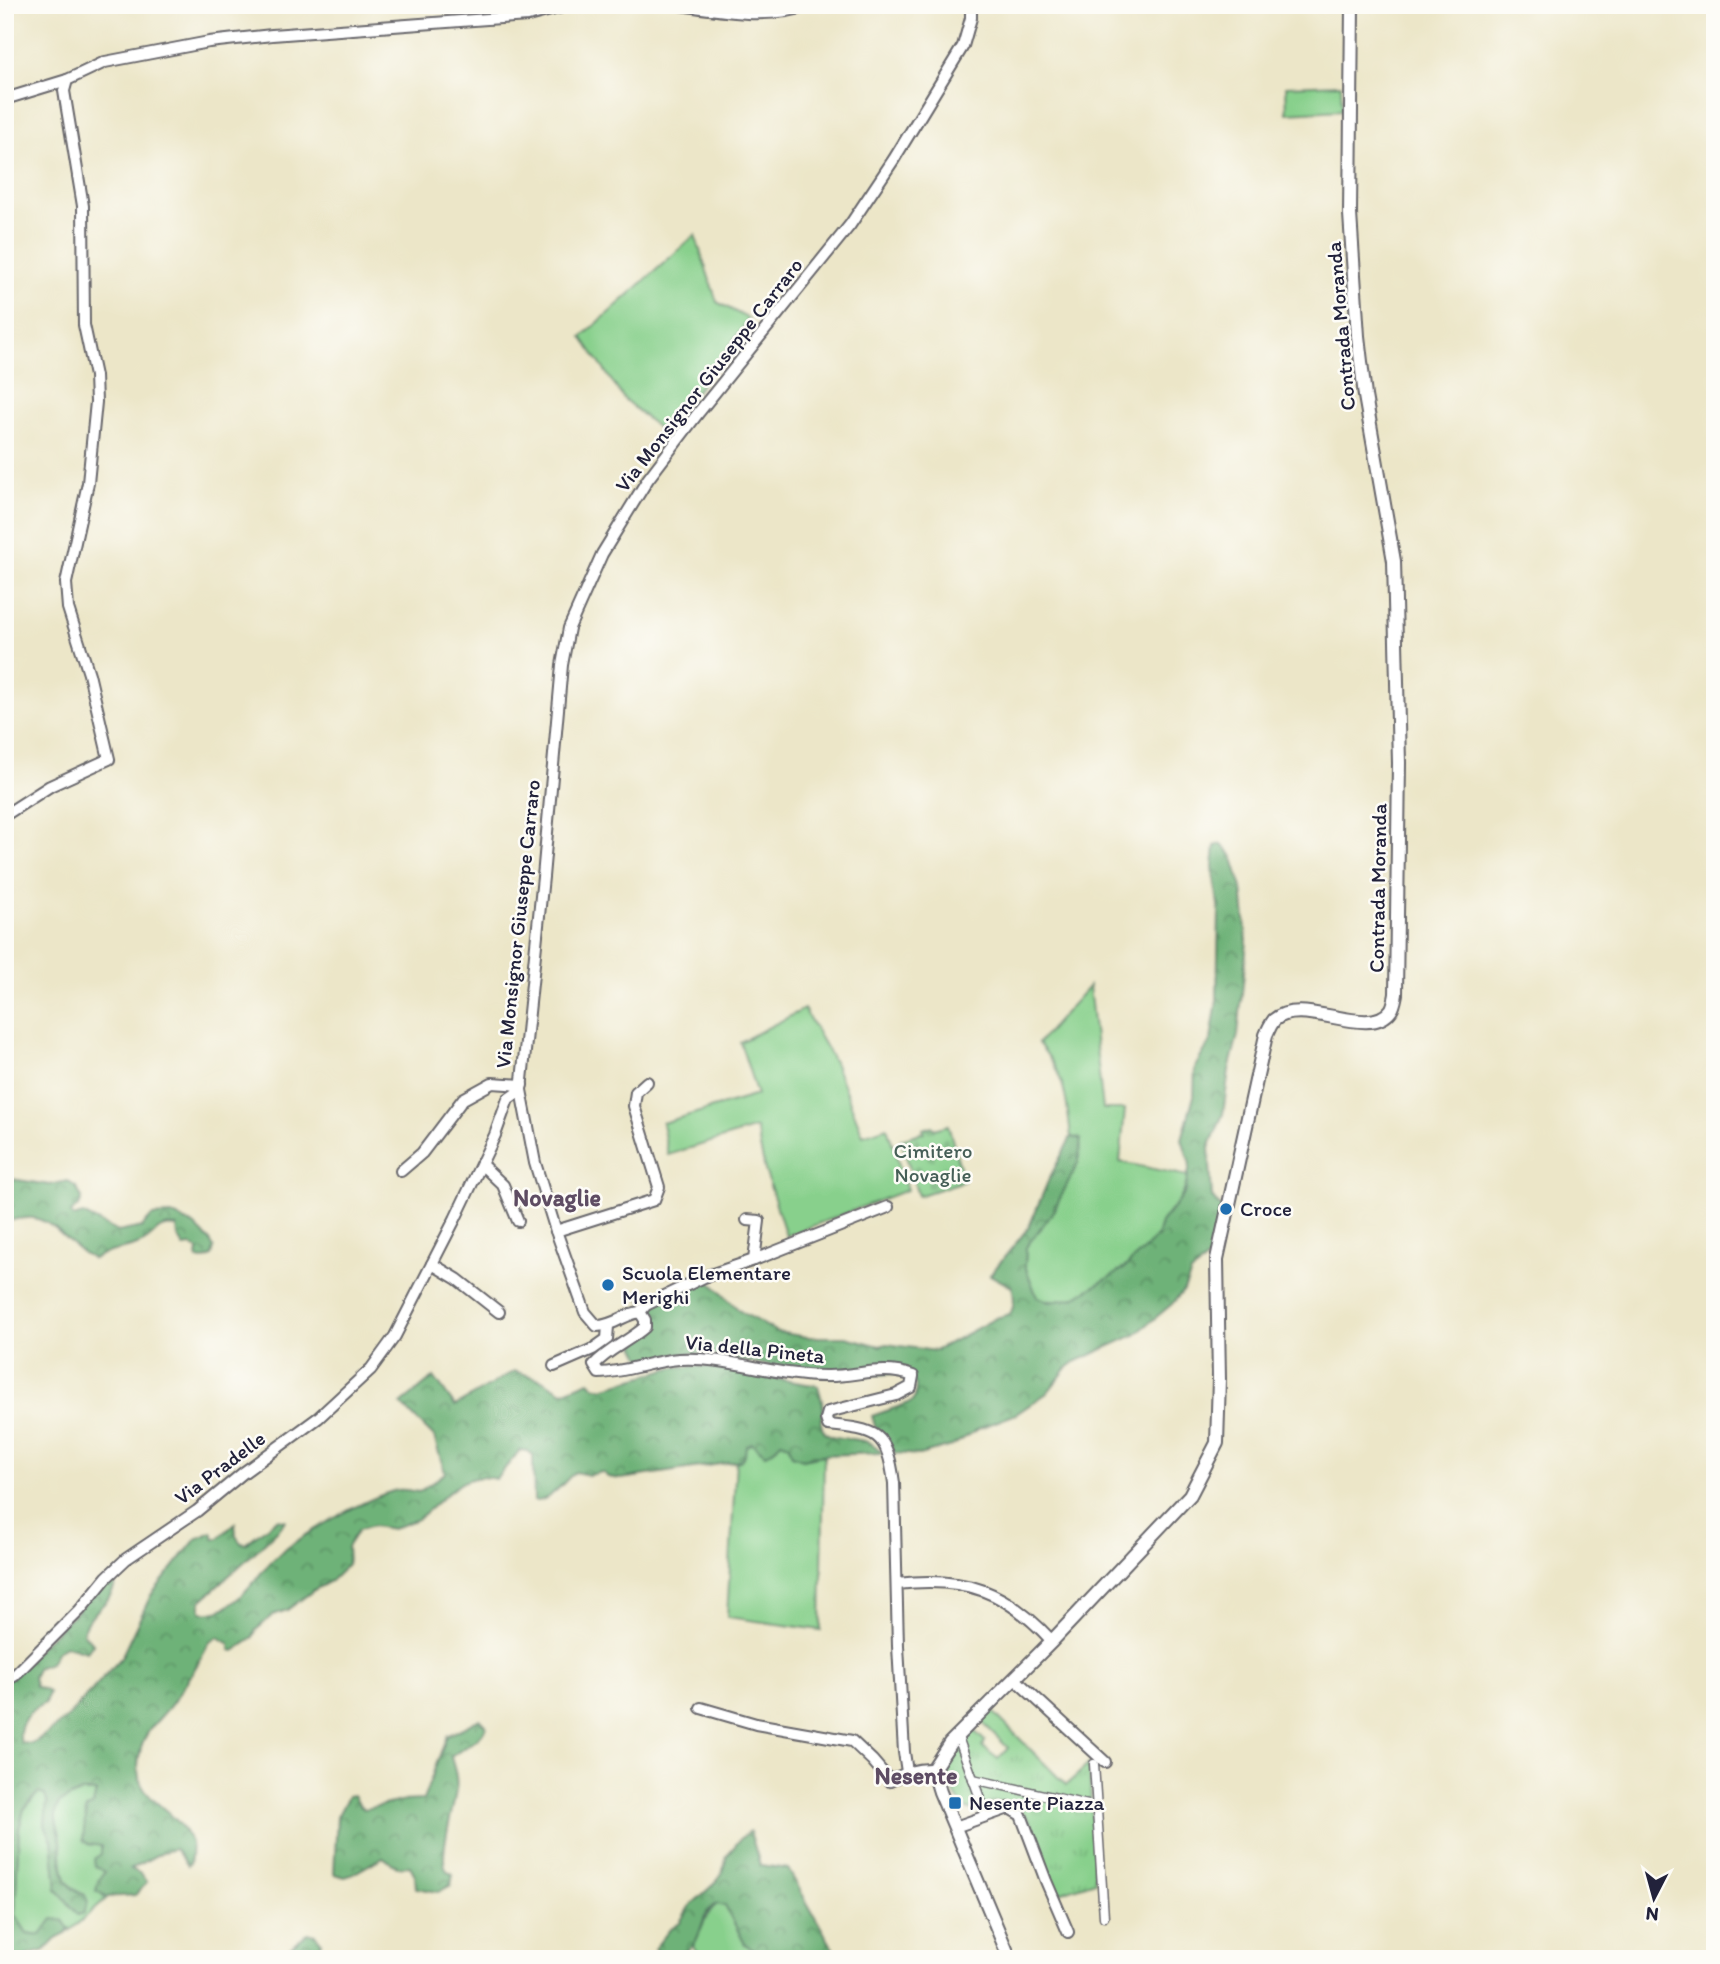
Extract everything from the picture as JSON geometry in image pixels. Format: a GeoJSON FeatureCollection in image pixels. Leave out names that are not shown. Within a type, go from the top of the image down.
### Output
{"type":"FeatureCollection","features":[{"type":"Feature","properties":{"kind":"street"},"geometry":{"type":"LineString","coordinates":[[5,99],[67,80],[105,62],[209,42],[272,34],[528,16],[570,5]]}},
{"type":"Feature","properties":{"kind":"street"},"geometry":{"type":"LineString","coordinates":[[680,5],[774,14],[811,5]]}},
{"type":"Feature","properties":{"kind":"street","name":"Via Monsignor Giuseppe Carraro"},"geometry":{"type":"LineString","coordinates":[[522,1087],[562,665],[569,628],[585,589],[602,554],[648,479],[850,225],[894,159],[964,47],[971,18],[971,5]]}},
{"type":"Feature","properties":{"kind":"street","name":"Contrada Moranda"},"geometry":{"type":"LineString","coordinates":[[1052,1641],[1190,1495],[1217,1443],[1217,1259],[1266,1035],[1273,1021],[1282,1015],[1297,1012],[1370,1021],[1384,1017],[1392,1009],[1396,994],[1399,763],[1394,561],[1365,396],[1358,336],[1350,214],[1352,5]]}},
{"type":"Feature","properties":{"kind":"street"},"geometry":{"type":"LineString","coordinates":[[5,815],[51,786],[109,759],[98,705],[68,608],[66,583],[88,483],[96,402],[95,376],[84,325],[83,205],[64,91],[67,80]]}},
{"type":"Feature","properties":{"kind":"street"},"geometry":{"type":"LineString","coordinates":[[556,1231],[654,1200],[659,1187],[634,1106],[636,1092],[647,1082]]}},
{"type":"Feature","properties":{"kind":"street"},"geometry":{"type":"LineString","coordinates":[[401,1171],[422,1153],[463,1099],[492,1083],[522,1087],[535,1163],[556,1231],[585,1312],[597,1326],[608,1326],[632,1313],[640,1312],[646,1305],[704,1277],[888,1207]]}},
{"type":"Feature","properties":{"kind":"street","name":"Via Pradelle"},"geometry":{"type":"LineString","coordinates":[[5,1681],[14,1676],[55,1636],[126,1559],[197,1511],[344,1397],[371,1369],[395,1336],[432,1264],[482,1165],[508,1099],[522,1087]]}},
{"type":"Feature","properties":{"kind":"street"},"geometry":{"type":"LineString","coordinates":[[482,1165],[503,1185],[517,1222]]}},
{"type":"Feature","properties":{"kind":"street"},"geometry":{"type":"LineString","coordinates":[[747,1220],[758,1221],[754,1260]]}},
{"type":"Feature","properties":{"kind":"street"},"geometry":{"type":"LineString","coordinates":[[432,1264],[457,1279],[499,1312]]}},
{"type":"Feature","properties":{"kind":"street","name":"Via della Pineta"},"geometry":{"type":"LineString","coordinates":[[640,1312],[644,1315],[645,1327],[603,1355],[594,1365],[599,1373],[614,1373],[680,1359],[724,1362],[774,1372],[827,1376],[880,1370],[896,1370],[912,1376],[911,1387],[896,1395],[828,1412],[826,1419],[828,1425],[863,1429],[881,1438],[891,1457],[900,1694],[907,1772]]}},
{"type":"Feature","properties":{"kind":"street"},"geometry":{"type":"LineString","coordinates":[[554,1366],[593,1349],[607,1339],[608,1326]]}},
{"type":"Feature","properties":{"kind":"street"},"geometry":{"type":"LineString","coordinates":[[897,1584],[924,1581],[990,1591],[1014,1606],[1052,1641],[950,1743],[933,1769]]}},
{"type":"Feature","properties":{"kind":"street"},"geometry":{"type":"LineString","coordinates":[[1015,1679],[1100,1763],[1097,1807],[1104,1917]]}},
{"type":"Feature","properties":{"kind":"street"},"geometry":{"type":"LineString","coordinates":[[701,1708],[756,1724],[852,1741],[890,1781],[907,1772],[922,1768],[933,1769]]}},
{"type":"Feature","properties":{"kind":"street"},"geometry":{"type":"LineString","coordinates":[[958,1737],[986,1815]]}},
{"type":"Feature","properties":{"kind":"street"},"geometry":{"type":"LineString","coordinates":[[933,1769],[940,1792],[1010,1959]]}},
{"type":"Feature","properties":{"kind":"street"},"geometry":{"type":"LineString","coordinates":[[973,1779],[1097,1807]]}},
{"type":"Feature","properties":{"kind":"street"},"geometry":{"type":"LineString","coordinates":[[955,1827],[1009,1808],[1021,1815],[1045,1881],[1068,1932]]}},
{"type":"Feature","properties":{"kind":"green space"},"geometry":{"type":"Polygon","coordinates":[[[1341,84],[1342,110],[1287,113],[1286,86],[1341,84]]]}},
{"type":"Feature","properties":{"kind":"green space"},"geometry":{"type":"Polygon","coordinates":[[[695,235],[717,302],[749,319],[665,434],[624,399],[582,337],[695,235]]]}},
{"type":"Feature","properties":{"kind":"green space"},"geometry":{"type":"Polygon","coordinates":[[[1221,844],[1232,855],[1242,888],[1247,941],[1238,1035],[1229,1070],[1223,1114],[1209,1148],[1212,1197],[1225,1213],[1216,1252],[1191,1273],[1184,1290],[1172,1304],[1135,1335],[1075,1362],[1047,1393],[1016,1414],[980,1428],[952,1446],[919,1455],[895,1453],[888,1441],[877,1433],[872,1416],[912,1402],[916,1385],[906,1373],[835,1377],[698,1353],[667,1355],[643,1361],[635,1345],[648,1327],[651,1312],[650,1306],[641,1300],[708,1280],[740,1311],[777,1332],[807,1337],[846,1337],[880,1346],[887,1344],[935,1351],[996,1318],[1010,1314],[1014,1301],[1012,1287],[990,1275],[1029,1227],[1049,1179],[1071,1137],[1081,1139],[1078,1163],[1053,1212],[1026,1247],[1025,1266],[1037,1297],[1049,1302],[1074,1298],[1123,1269],[1157,1237],[1161,1223],[1185,1193],[1190,1164],[1182,1139],[1194,1096],[1195,1067],[1211,1040],[1217,1000],[1219,912],[1213,867],[1215,846],[1221,844]]]}},
{"type":"Feature","properties":{"kind":"green space"},"geometry":{"type":"Polygon","coordinates":[[[1089,986],[1103,1109],[1125,1109],[1120,1162],[1188,1176],[1181,1198],[1166,1215],[1156,1237],[1142,1253],[1118,1272],[1082,1294],[1064,1301],[1050,1301],[1037,1297],[1025,1266],[1026,1247],[1053,1212],[1081,1139],[1071,1137],[1063,1087],[1054,1066],[1038,1043],[1089,986]]]}},
{"type":"Feature","properties":{"kind":"green space"},"geometry":{"type":"Polygon","coordinates":[[[804,1009],[834,1062],[863,1135],[887,1127],[907,1190],[786,1236],[765,1170],[756,1128],[668,1155],[662,1123],[757,1095],[740,1042],[804,1009]]]}},
{"type":"Feature","properties":{"kind":"green space","name":"Cimitero Novaglie"},"geometry":{"type":"Polygon","coordinates":[[[948,1125],[964,1181],[918,1196],[901,1139],[924,1132],[923,1129],[932,1126],[934,1129],[948,1125]]]}},
{"type":"Feature","properties":{"kind":"green space"},"geometry":{"type":"Polygon","coordinates":[[[5,1178],[50,1185],[67,1181],[76,1187],[82,1198],[71,1213],[73,1217],[83,1214],[118,1232],[142,1227],[152,1216],[173,1215],[194,1225],[210,1241],[214,1248],[212,1256],[203,1260],[197,1259],[198,1250],[192,1246],[184,1247],[178,1237],[177,1227],[170,1226],[160,1229],[136,1246],[105,1253],[93,1259],[42,1221],[30,1218],[5,1221],[5,1178]]]}},
{"type":"Feature","properties":{"kind":"green space"},"geometry":{"type":"Polygon","coordinates":[[[701,1366],[818,1386],[823,1407],[821,1424],[824,1431],[830,1435],[866,1442],[882,1453],[820,1455],[803,1459],[792,1455],[789,1445],[781,1442],[773,1451],[765,1454],[752,1443],[746,1446],[745,1455],[740,1461],[621,1479],[608,1477],[602,1472],[589,1475],[575,1472],[551,1495],[534,1501],[533,1455],[520,1450],[496,1479],[473,1478],[463,1482],[416,1520],[393,1529],[373,1526],[358,1530],[347,1547],[348,1564],[331,1581],[287,1610],[273,1615],[256,1630],[252,1639],[234,1651],[230,1650],[230,1644],[218,1637],[209,1643],[183,1688],[145,1738],[138,1764],[139,1778],[144,1790],[182,1827],[191,1843],[190,1863],[188,1865],[175,1849],[162,1852],[131,1869],[141,1874],[147,1883],[135,1895],[108,1897],[96,1891],[105,1872],[95,1866],[94,1859],[101,1854],[101,1846],[88,1844],[83,1840],[86,1809],[93,1805],[96,1792],[81,1792],[59,1803],[56,1815],[64,1874],[71,1886],[85,1895],[88,1902],[84,1913],[78,1915],[57,1889],[52,1840],[45,1825],[47,1802],[45,1795],[38,1793],[24,1809],[19,1829],[15,1915],[27,1933],[41,1935],[53,1919],[63,1920],[69,1929],[44,1951],[20,1958],[5,1954],[5,1879],[10,1854],[5,1843],[5,1681],[109,1579],[115,1585],[112,1592],[85,1626],[83,1633],[93,1644],[87,1652],[66,1646],[57,1651],[50,1663],[38,1667],[33,1677],[35,1686],[49,1692],[45,1703],[34,1710],[22,1724],[21,1743],[32,1744],[66,1719],[121,1658],[151,1595],[196,1539],[212,1532],[214,1538],[219,1538],[235,1523],[236,1536],[245,1544],[277,1519],[285,1520],[281,1527],[201,1601],[201,1612],[213,1612],[234,1602],[275,1558],[316,1529],[384,1494],[400,1490],[419,1492],[445,1473],[434,1437],[401,1404],[434,1377],[455,1406],[514,1371],[540,1379],[563,1392],[589,1381],[602,1388],[674,1367],[701,1366]]]}},
{"type":"Feature","properties":{"kind":"green space"},"geometry":{"type":"Polygon","coordinates":[[[781,1441],[789,1445],[792,1455],[803,1459],[824,1455],[821,1630],[727,1617],[736,1461],[745,1446],[752,1443],[773,1451],[781,1441]]]}},
{"type":"Feature","properties":{"kind":"green space"},"geometry":{"type":"Polygon","coordinates":[[[992,1711],[1066,1785],[1089,1764],[1095,1881],[1056,1894],[1037,1837],[1022,1811],[1012,1803],[1000,1801],[976,1809],[964,1808],[956,1797],[949,1783],[946,1761],[950,1751],[971,1728],[985,1741],[983,1747],[998,1759],[1008,1748],[981,1721],[992,1711]]]}},
{"type":"Feature","properties":{"kind":"green space"},"geometry":{"type":"Polygon","coordinates":[[[480,1719],[486,1725],[481,1735],[451,1757],[456,1786],[444,1860],[446,1870],[453,1874],[451,1885],[438,1892],[416,1888],[415,1875],[410,1866],[397,1867],[383,1857],[351,1875],[345,1877],[334,1874],[337,1817],[348,1796],[354,1795],[364,1809],[402,1801],[423,1800],[447,1736],[480,1719]]]}},
{"type":"Feature","properties":{"kind":"green space"},"geometry":{"type":"Polygon","coordinates":[[[81,1792],[96,1792],[88,1844],[101,1845],[105,1872],[103,1896],[108,1897],[66,1934],[69,1929],[41,1935],[27,1933],[15,1915],[19,1829],[24,1809],[38,1793],[45,1795],[45,1825],[52,1840],[58,1889],[85,1895],[76,1891],[66,1880],[56,1819],[58,1803],[81,1792]]]}},
{"type":"Feature","properties":{"kind":"green space"},"geometry":{"type":"Polygon","coordinates":[[[750,1831],[760,1865],[788,1869],[839,1959],[757,1959],[754,1950],[745,1944],[725,1906],[717,1904],[706,1914],[696,1940],[689,1949],[667,1953],[654,1949],[671,1928],[680,1922],[689,1907],[716,1882],[722,1874],[727,1856],[750,1831]]]}},
{"type":"Feature","properties":{"kind":"green space"},"geometry":{"type":"Polygon","coordinates":[[[717,1904],[725,1905],[745,1944],[754,1950],[757,1959],[702,1959],[693,1946],[706,1918],[717,1904]]]}},
{"type":"Feature","properties":{"kind":"green space"},"geometry":{"type":"Polygon","coordinates":[[[308,1933],[321,1941],[319,1950],[329,1959],[272,1959],[286,1950],[308,1933]]]}},
{"type":"Feature","properties":{"kind":"place","name":"Croce"},"geometry":{"type":"Point","coordinates":[1226,1209]}},
{"type":"Feature","properties":{"kind":"place","name":"Scuola Elementare Merighi"},"geometry":{"type":"Point","coordinates":[608,1285]}},
{"type":"Feature","properties":{"kind":"place","name":"Nesente Piazza"},"geometry":{"type":"Point","coordinates":[955,1803]}},
{"type":"Feature","properties":{"kind":"district","name":"Novaglie"},"geometry":{"type":"Point","coordinates":[557,1198]}},
{"type":"Feature","properties":{"kind":"district","name":"Nesente"},"geometry":{"type":"Point","coordinates":[916,1776]}}]}
